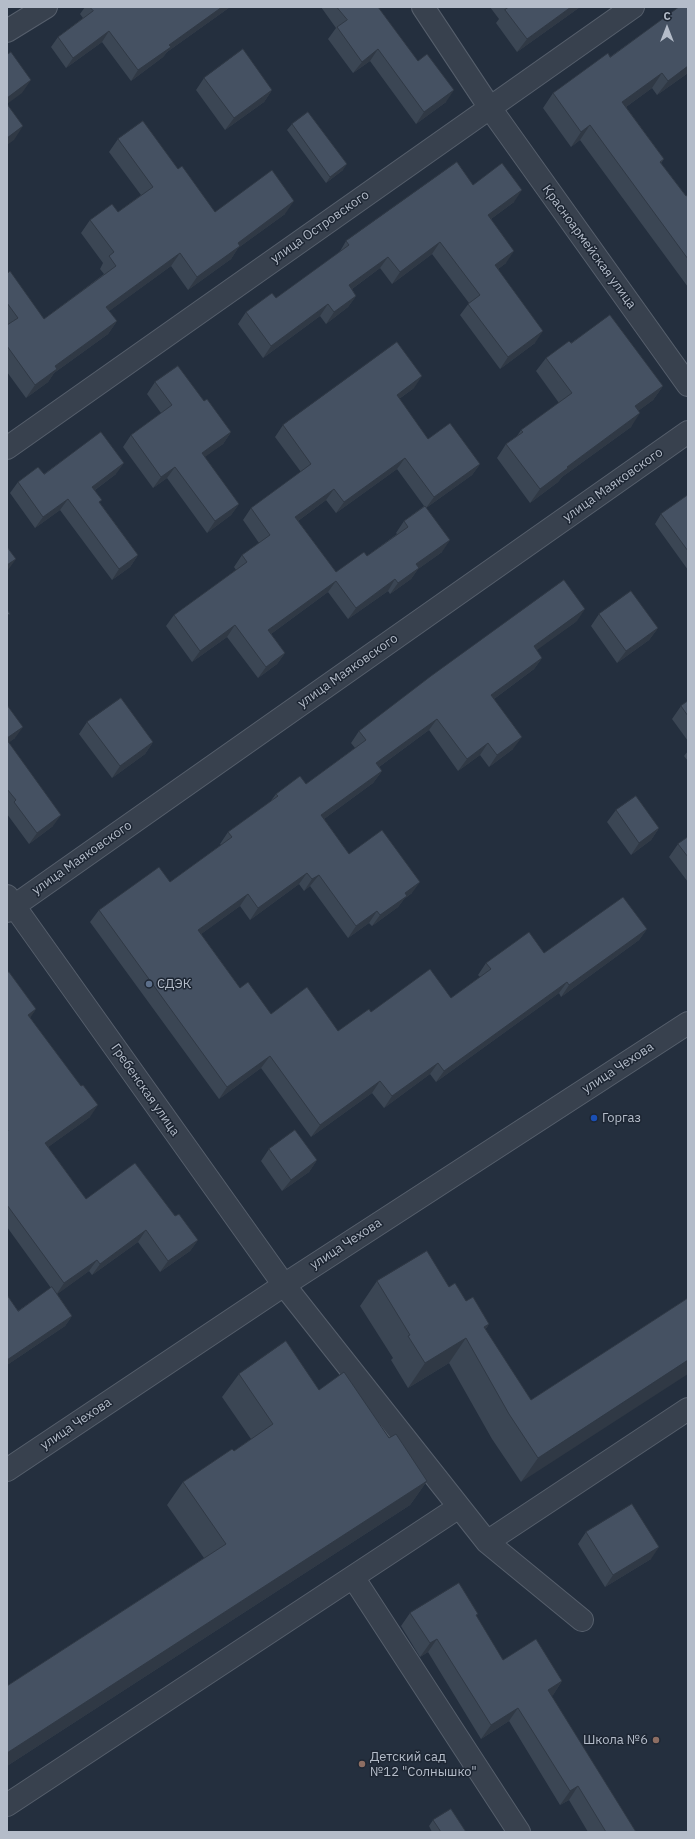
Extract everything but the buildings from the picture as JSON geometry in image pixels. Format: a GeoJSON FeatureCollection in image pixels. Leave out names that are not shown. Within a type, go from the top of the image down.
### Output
{"type":"FeatureCollection","features":[{"type":"Feature","properties":{"kind":"street"},"geometry":{"type":"LineString","coordinates":[[7,31],[46,7]]}},
{"type":"Feature","properties":{"kind":"street","name":"Красноармейская улица"},"geometry":{"type":"LineString","coordinates":[[423,7],[490,108],[688,385]]}},
{"type":"Feature","properties":{"kind":"street","name":"улица Островского"},"geometry":{"type":"LineString","coordinates":[[7,448],[633,7]]}},
{"type":"Feature","properties":{"kind":"street","name":"улица Маяковского"},"geometry":{"type":"LineString","coordinates":[[9,904],[688,432]]}},
{"type":"Feature","properties":{"kind":"street","name":"Гребенская улица"},"geometry":{"type":"LineString","coordinates":[[9,904],[284,1285],[487,1542],[582,1620]]}},
{"type":"Feature","properties":{"kind":"street","name":"улица Чехова"},"geometry":{"type":"LineString","coordinates":[[7,1470],[284,1285],[688,1023]]}},
{"type":"Feature","properties":{"kind":"street"},"geometry":{"type":"LineString","coordinates":[[487,1542],[688,1409]]}},
{"type":"Feature","properties":{"kind":"street"},"geometry":{"type":"LineString","coordinates":[[7,1805],[459,1507]]}},
{"type":"Feature","properties":{"kind":"street"},"geometry":{"type":"LineString","coordinates":[[353,1577],[519,1832]]}},
{"type":"Feature","properties":{"kind":"place","name":"СДЭК"},"geometry":{"type":"Point","coordinates":[149,984]}},
{"type":"Feature","properties":{"kind":"place","name":"Горгаз"},"geometry":{"type":"Point","coordinates":[594,1118]}},
{"type":"Feature","properties":{"kind":"place","name":"Школа №6"},"geometry":{"type":"Point","coordinates":[656,1740]}},
{"type":"Feature","properties":{"kind":"place","name":"Детский сад №12 \"Солнышко\""},"geometry":{"type":"Point","coordinates":[362,1764]}}]}
